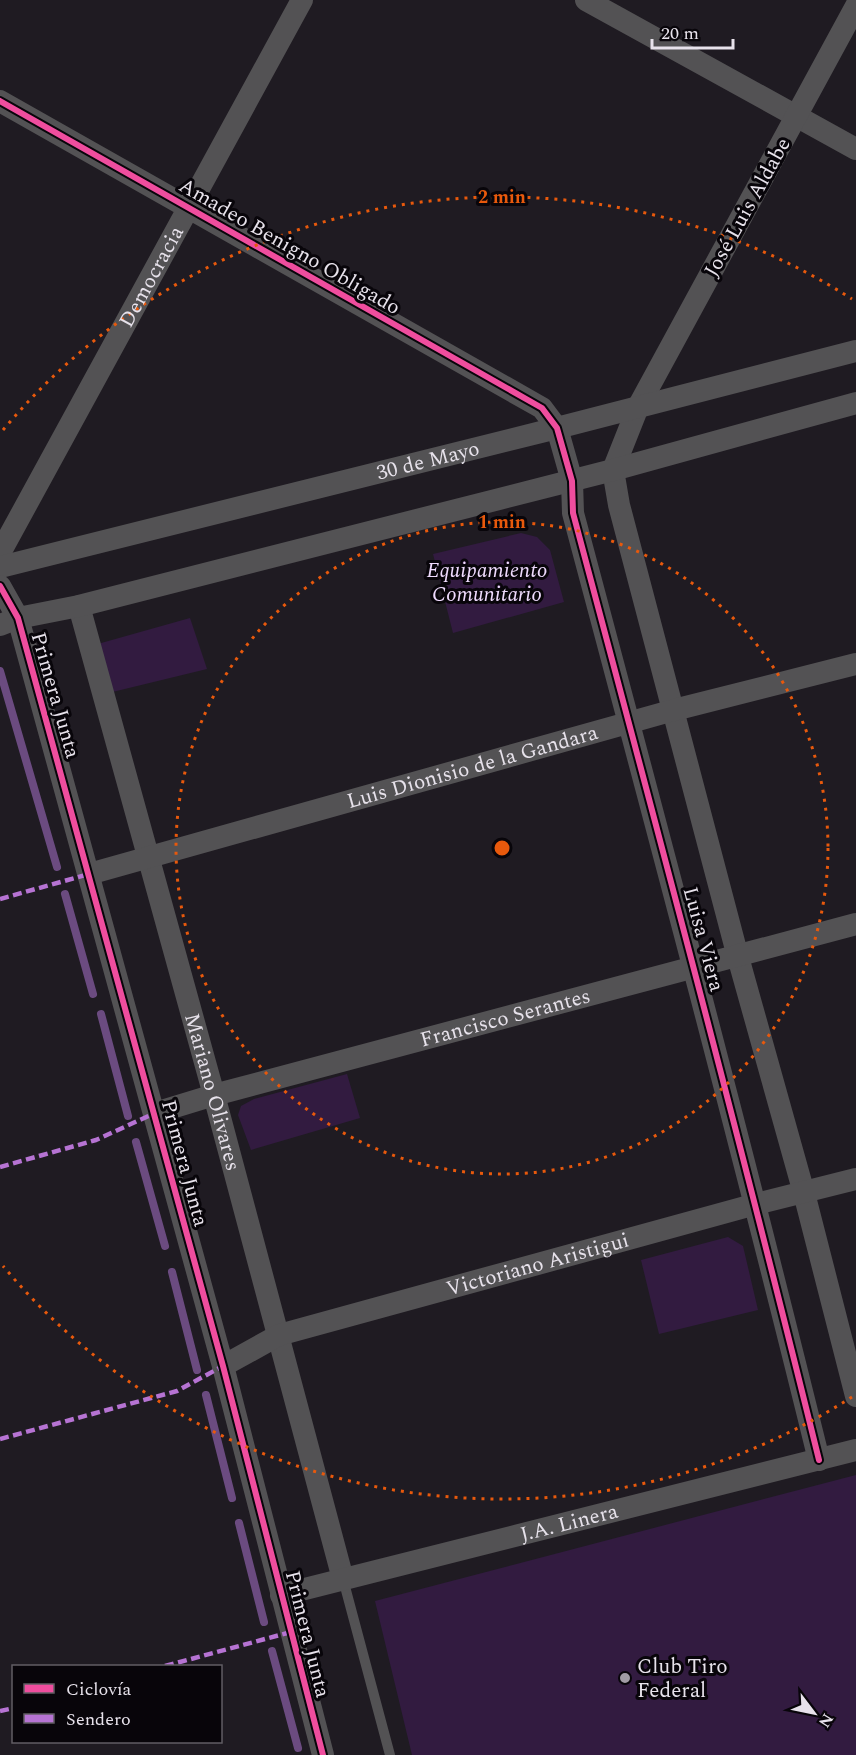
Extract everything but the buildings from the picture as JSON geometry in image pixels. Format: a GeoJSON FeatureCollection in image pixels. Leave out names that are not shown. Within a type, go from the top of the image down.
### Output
{"type":"FeatureCollection","features":[{"type":"Feature","properties":{"kind":"street","name":"Democracia"},"geometry":{"type":"LineString","coordinates":[[0,553],[302,0]]}},
{"type":"Feature","properties":{"kind":"street"},"geometry":{"type":"LineString","coordinates":[[586,0],[856,149]]}},
{"type":"Feature","properties":{"kind":"street","name":"José Luis Aldabe"},"geometry":{"type":"LineString","coordinates":[[638,407],[856,6]]}},
{"type":"Feature","properties":{"kind":"street","name":"Amadeo Benigno Obligado"},"geometry":{"type":"LineString","coordinates":[[0,101],[542,408],[557,428]]}},
{"type":"Feature","properties":{"kind":"street","name":"30 de Mayo"},"geometry":{"type":"LineString","coordinates":[[0,567],[856,351]]}},
{"type":"Feature","properties":{"kind":"street"},"geometry":{"type":"LineString","coordinates":[[9,621],[79,606],[572,481],[856,403]]}},
{"type":"Feature","properties":{"kind":"street","name":"Luisa Viera"},"geometry":{"type":"LineString","coordinates":[[638,407],[613,470],[618,505],[738,957],[804,1193],[856,1396]]}},
{"type":"Feature","properties":{"kind":"street","name":"Luisa Viera"},"geometry":{"type":"LineString","coordinates":[[557,428],[572,481],[573,513],[756,1204],[819,1460]]}},
{"type":"Feature","properties":{"kind":"street","name":"Primera Junta"},"geometry":{"type":"LineString","coordinates":[[0,586],[89,874],[224,1366],[323,1755]]}},
{"type":"Feature","properties":{"kind":"street","name":"Mariano Olivares"},"geometry":{"type":"LineString","coordinates":[[79,606],[214,1095],[343,1579]]}},
{"type":"Feature","properties":{"kind":"street","name":"Luis Dionisio de la Gandara"},"geometry":{"type":"LineString","coordinates":[[89,874],[674,710],[856,664]]}},
{"type":"Feature","properties":{"kind":"street","name":"Francisco Serantes"},"geometry":{"type":"LineString","coordinates":[[155,1113],[214,1095],[856,924]]}},
{"type":"Feature","properties":{"kind":"street","name":"Victoriano Aristigui"},"geometry":{"type":"LineString","coordinates":[[224,1366],[279,1335],[756,1204],[856,1179]]}},
{"type":"Feature","properties":{"kind":"street","name":"J.A. Linera"},"geometry":{"type":"LineString","coordinates":[[281,1595],[856,1450]]}},
{"type":"Feature","properties":{"kind":"lane"},"geometry":{"type":"LineString","coordinates":[[343,1579],[390,1755]]}},
{"type":"Feature","properties":{"kind":"green space","name":"Equipamiento Comunitario"},"geometry":{"type":"Polygon","coordinates":[[[521,533],[537,537],[550,550],[564,602],[453,633],[433,554],[521,533]]]}},
{"type":"Feature","properties":{"kind":"green space"},"geometry":{"type":"Polygon","coordinates":[[[190,618],[207,669],[96,696],[87,647],[190,618]]]}},
{"type":"Feature","properties":{"kind":"green space"},"geometry":{"type":"Polygon","coordinates":[[[347,1074],[360,1118],[251,1150],[238,1115],[241,1106],[254,1099],[347,1074]]]}},
{"type":"Feature","properties":{"kind":"green space"},"geometry":{"type":"Polygon","coordinates":[[[728,1237],[743,1246],[758,1310],[659,1334],[641,1260],[728,1237]]]}},
{"type":"Feature","properties":{"kind":"green space","name":"Club Tiro Federal"},"geometry":{"type":"Polygon","coordinates":[[[856,1475],[856,1755],[412,1755],[375,1601],[856,1475]]]}},
{"type":"Feature","properties":{"kind":"waterway"},"geometry":{"type":"LineString","coordinates":[[0,671],[57,867]]}},
{"type":"Feature","properties":{"kind":"waterway"},"geometry":{"type":"LineString","coordinates":[[65,894],[93,994]]}},
{"type":"Feature","properties":{"kind":"waterway"},"geometry":{"type":"LineString","coordinates":[[101,1014],[128,1116]]}},
{"type":"Feature","properties":{"kind":"waterway"},"geometry":{"type":"LineString","coordinates":[[136,1142],[165,1246]]}},
{"type":"Feature","properties":{"kind":"waterway"},"geometry":{"type":"LineString","coordinates":[[172,1272],[197,1370]]}},
{"type":"Feature","properties":{"kind":"waterway"},"geometry":{"type":"LineString","coordinates":[[206,1395],[232,1498]]}},
{"type":"Feature","properties":{"kind":"waterway"},"geometry":{"type":"LineString","coordinates":[[239,1523],[264,1622]]}},
{"type":"Feature","properties":{"kind":"waterway"},"geometry":{"type":"LineString","coordinates":[[272,1651],[298,1748]]}},
{"type":"Feature","properties":{"kind":"marked path"},"geometry":{"type":"LineString","coordinates":[[0,899],[89,874]]}},
{"type":"Feature","properties":{"kind":"marked path"},"geometry":{"type":"LineString","coordinates":[[0,1167],[96,1140],[155,1113]]}},
{"type":"Feature","properties":{"kind":"marked path"},"geometry":{"type":"LineString","coordinates":[[0,1439],[177,1391],[223,1366]]}},
{"type":"Feature","properties":{"kind":"marked path"},"geometry":{"type":"LineString","coordinates":[[169,1665],[291,1632]]}},
{"type":"Feature","properties":{"kind":"marked path"},"geometry":{"type":"LineString","coordinates":[[0,1711],[12,1708]]}},
{"type":"Feature","properties":{"kind":"cycle path"},"geometry":{"type":"LineString","coordinates":[[0,101],[542,408],[557,428],[572,481],[573,513],[729,1104],[819,1460]]}},
{"type":"Feature","properties":{"kind":"cycle path"},"geometry":{"type":"LineString","coordinates":[[0,586],[18,618],[223,1366],[323,1755]]}},
{"type":"Feature","properties":{"kind":"place","name":"Club Tiro Federal"},"geometry":{"type":"Point","coordinates":[625,1678]}}]}
